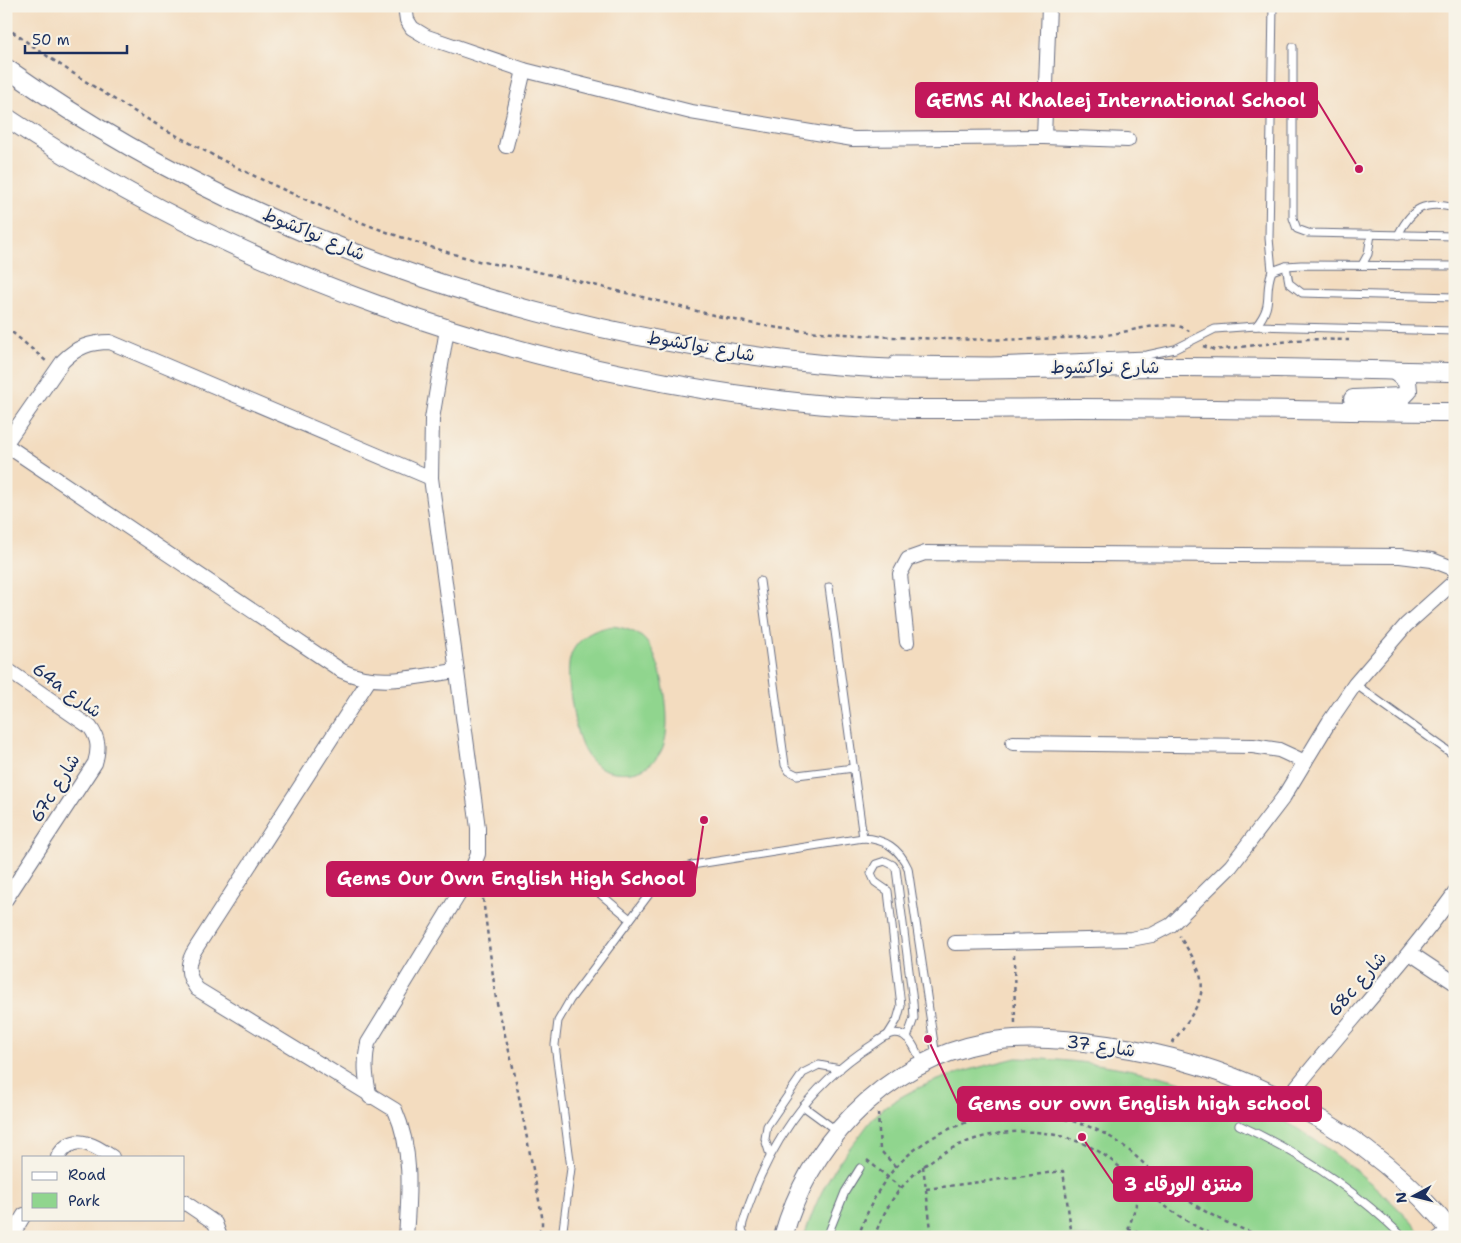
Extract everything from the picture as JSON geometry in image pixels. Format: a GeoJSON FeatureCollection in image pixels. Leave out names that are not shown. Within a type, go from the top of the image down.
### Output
{"type":"FeatureCollection","features":[{"type":"Feature","properties":{"kind":"street"},"geometry":{"type":"LineString","coordinates":[[405,6],[407,20],[418,34],[524,70],[691,112],[853,139],[1044,137],[1128,140]]}},
{"type":"Feature","properties":{"kind":"street"},"geometry":{"type":"LineString","coordinates":[[1044,137],[1049,6]]}},
{"type":"Feature","properties":{"kind":"street","name":"شارع نواكشوط"},"geometry":{"type":"LineString","coordinates":[[6,68],[98,128],[167,166],[276,219],[405,271],[456,289],[546,314],[620,331],[694,346],[804,362],[851,366],[971,369],[1252,367],[1455,372]]}},
{"type":"Feature","properties":{"kind":"street"},"geometry":{"type":"LineString","coordinates":[[506,146],[524,70]]}},
{"type":"Feature","properties":{"kind":"street"},"geometry":{"type":"LineString","coordinates":[[6,117],[91,170],[209,234],[322,285],[447,329],[612,372],[686,386],[796,402],[860,408],[962,410],[1253,408],[1455,412]]}},
{"type":"Feature","properties":{"kind":"street"},"geometry":{"type":"LineString","coordinates":[[370,1097],[365,1079],[364,1061],[368,1042],[468,879],[478,854],[478,828],[431,478],[432,419],[447,329]]}},
{"type":"Feature","properties":{"kind":"street"},"geometry":{"type":"LineString","coordinates":[[431,478],[110,342],[84,345],[72,352],[57,370],[6,444],[342,670],[369,680],[382,681],[456,671]]}},
{"type":"Feature","properties":{"kind":"street"},"geometry":{"type":"LineString","coordinates":[[1253,408],[1277,402],[1402,397],[1408,391],[1407,381],[1396,372]]}},
{"type":"Feature","properties":{"kind":"street"},"geometry":{"type":"LineString","coordinates":[[907,642],[900,574],[908,559],[925,554],[1400,556],[1432,560],[1455,569]]}},
{"type":"Feature","properties":{"kind":"street"},"geometry":{"type":"LineString","coordinates":[[955,943],[1132,939],[1152,934],[1171,925],[1208,890],[1258,833],[1355,684],[1406,625],[1455,581]]}},
{"type":"Feature","properties":{"kind":"street","name":"64a شارع"},"geometry":{"type":"LineString","coordinates":[[6,669],[90,726],[96,735],[98,746]]}},
{"type":"Feature","properties":{"kind":"street"},"geometry":{"type":"LineString","coordinates":[[369,680],[196,948],[190,958],[188,969],[190,980],[197,989],[370,1097],[395,1110],[400,1123],[410,1182],[406,1237]]}},
{"type":"Feature","properties":{"kind":"street"},"geometry":{"type":"LineString","coordinates":[[1014,743],[1252,746],[1279,750],[1305,762]]}},
{"type":"Feature","properties":{"kind":"street","name":"67c شارع"},"geometry":{"type":"LineString","coordinates":[[8,894],[90,771],[98,755],[98,746]]}},
{"type":"Feature","properties":{"kind":"street","name":"68c شارع"},"geometry":{"type":"LineString","coordinates":[[1286,1100],[1347,1024],[1410,953],[1455,892]]}},
{"type":"Feature","properties":{"kind":"street"},"geometry":{"type":"LineString","coordinates":[[1410,953],[1455,983]]}},
{"type":"Feature","properties":{"kind":"street","name":"شارع 37"},"geometry":{"type":"LineString","coordinates":[[783,1237],[801,1185],[818,1157],[837,1131],[868,1099],[894,1080],[929,1060],[980,1044],[1015,1039],[1089,1042],[1205,1066],[1246,1081],[1286,1100],[1329,1125],[1370,1155],[1409,1187],[1446,1233]]}},
{"type":"Feature","properties":{"kind":"street"},"geometry":{"type":"LineString","coordinates":[[59,1156],[63,1149],[75,1142],[88,1142],[110,1156]]}},
{"type":"Feature","properties":{"kind":"street"},"geometry":{"type":"LineString","coordinates":[[185,1203],[214,1224],[220,1237]]}},
{"type":"Feature","properties":{"kind":"street"},"geometry":{"type":"LineString","coordinates":[[11,1237],[22,1218]]}},
{"type":"Feature","properties":{"kind":"lane"},"geometry":{"type":"LineString","coordinates":[[1256,326],[1262,319],[1269,303],[1272,271],[1269,238],[1273,6]]}},
{"type":"Feature","properties":{"kind":"lane"},"geometry":{"type":"LineString","coordinates":[[1292,47],[1293,224],[1302,232],[1308,233],[1455,236]]}},
{"type":"Feature","properties":{"kind":"lane"},"geometry":{"type":"LineString","coordinates":[[1398,235],[1406,219],[1423,206],[1434,204],[1455,208]]}},
{"type":"Feature","properties":{"kind":"lane"},"geometry":{"type":"LineString","coordinates":[[1362,265],[1368,254],[1371,234]]}},
{"type":"Feature","properties":{"kind":"lane"},"geometry":{"type":"LineString","coordinates":[[1272,271],[1286,266],[1455,266]]}},
{"type":"Feature","properties":{"kind":"lane"},"geometry":{"type":"LineString","coordinates":[[1286,266],[1289,283],[1302,293],[1455,296]]}},
{"type":"Feature","properties":{"kind":"lane"},"geometry":{"type":"LineString","coordinates":[[851,366],[871,360],[1000,360],[1147,355],[1175,349],[1215,329],[1256,326],[1455,331]]}},
{"type":"Feature","properties":{"kind":"lane"},"geometry":{"type":"LineString","coordinates":[[760,581],[784,765],[789,771],[797,774],[854,768]]}},
{"type":"Feature","properties":{"kind":"lane"},"geometry":{"type":"LineString","coordinates":[[829,587],[863,838]]}},
{"type":"Feature","properties":{"kind":"lane"},"geometry":{"type":"LineString","coordinates":[[1355,684],[1455,756]]}},
{"type":"Feature","properties":{"kind":"lane"},"geometry":{"type":"LineString","coordinates":[[562,1237],[571,1168],[555,1045],[556,1033],[563,1010],[663,877],[682,867],[863,838],[880,840],[896,849],[908,868],[929,1060]]}},
{"type":"Feature","properties":{"kind":"lane"},"geometry":{"type":"LineString","coordinates":[[887,1036],[897,1020],[901,999],[888,891],[875,882],[871,872],[876,864],[885,861],[889,862],[896,869],[913,1002],[914,1018],[907,1038]]}},
{"type":"Feature","properties":{"kind":"lane"},"geometry":{"type":"LineString","coordinates":[[574,872],[630,920]]}},
{"type":"Feature","properties":{"kind":"lane"},"geometry":{"type":"LineString","coordinates":[[745,1237],[742,1229],[743,1223],[753,1192],[770,1155],[803,1106],[840,1068],[887,1036],[897,1033],[907,1038],[929,1060]]}},
{"type":"Feature","properties":{"kind":"lane"},"geometry":{"type":"LineString","coordinates":[[770,1155],[765,1138],[767,1126],[803,1074],[808,1069],[819,1065],[840,1068]]}},
{"type":"Feature","properties":{"kind":"lane"},"geometry":{"type":"LineString","coordinates":[[803,1106],[837,1131]]}},
{"type":"Feature","properties":{"kind":"lane"},"geometry":{"type":"LineString","coordinates":[[1239,1125],[1292,1151],[1317,1166],[1364,1201],[1402,1237]]}},
{"type":"Feature","properties":{"kind":"lane"},"geometry":{"type":"LineString","coordinates":[[827,1237],[845,1192],[860,1168]]}},
{"type":"Feature","properties":{"kind":"path"},"geometry":{"type":"LineString","coordinates":[[6,27],[57,63],[126,106],[232,164],[351,217],[478,261],[523,269],[696,309],[734,320],[780,328],[872,336],[966,339],[1103,336],[1176,325],[1186,328],[1202,345],[1215,350],[1307,339],[1356,340]]}},
{"type":"Feature","properties":{"kind":"path"},"geometry":{"type":"LineString","coordinates":[[6,327],[57,370]]}},
{"type":"Feature","properties":{"kind":"path"},"geometry":{"type":"LineString","coordinates":[[478,854],[496,1000],[516,1079],[542,1216],[542,1226],[537,1237]]}},
{"type":"Feature","properties":{"kind":"path"},"geometry":{"type":"LineString","coordinates":[[1163,1056],[1198,1006],[1202,992],[1202,979],[1198,966],[1171,925]]}},
{"type":"Feature","properties":{"kind":"path"},"geometry":{"type":"LineString","coordinates":[[1014,942],[1015,1039]]}},
{"type":"Feature","properties":{"kind":"path"},"geometry":{"type":"LineString","coordinates":[[868,1099],[878,1113],[880,1150],[896,1167]]}},
{"type":"Feature","properties":{"kind":"path"},"geometry":{"type":"LineString","coordinates":[[858,1237],[869,1205],[889,1176],[896,1167],[933,1138],[956,1126],[980,1118],[1015,1114],[1057,1117],[1082,1124],[1106,1134],[1127,1149],[1187,1200],[1226,1222],[1267,1237]]}},
{"type":"Feature","properties":{"kind":"path"},"geometry":{"type":"LineString","coordinates":[[874,1237],[884,1214],[901,1188],[923,1166],[942,1153],[985,1136],[1008,1132],[1031,1132],[1054,1135],[1090,1148],[1116,1164],[1170,1210],[1217,1237]]}},
{"type":"Feature","properties":{"kind":"path"},"geometry":{"type":"LineString","coordinates":[[860,1168],[867,1160],[889,1176],[901,1188]]}},
{"type":"Feature","properties":{"kind":"path"},"geometry":{"type":"LineString","coordinates":[[923,1166],[932,1237]]}},
{"type":"Feature","properties":{"kind":"path"},"geometry":{"type":"LineString","coordinates":[[926,1189],[1063,1171],[1072,1237]]}},
{"type":"Feature","properties":{"kind":"path"},"geometry":{"type":"LineString","coordinates":[[1126,1237],[1136,1205],[1134,1179]]}},
{"type":"Feature","properties":{"kind":"path"},"geometry":{"type":"LineString","coordinates":[[1128,1229],[1151,1237]]}},
{"type":"Feature","properties":{"kind":"green space"},"geometry":{"type":"Polygon","coordinates":[[[613,626],[634,632],[644,639],[651,648],[656,661],[664,691],[667,723],[663,747],[651,764],[632,772],[615,772],[602,768],[592,762],[580,740],[571,699],[569,666],[575,647],[592,632],[613,626]]]}},
{"type":"Feature","properties":{"kind":"green space"},"geometry":{"type":"Polygon","coordinates":[[[1016,1058],[1073,1061],[1153,1074],[1260,1109],[1297,1128],[1356,1170],[1425,1237],[804,1237],[814,1208],[834,1170],[878,1113],[893,1102],[926,1085],[962,1072],[1016,1058]]]}},
{"type":"Feature","properties":{"kind":"place","name":"GEMS Al Khaleej International School"},"geometry":{"type":"Point","coordinates":[1359,169]}},
{"type":"Feature","properties":{"kind":"place","name":"Gems Our Own English High School"},"geometry":{"type":"Point","coordinates":[704,820]}},
{"type":"Feature","properties":{"kind":"place","name":"Gems our own English high school"},"geometry":{"type":"Point","coordinates":[928,1039]}},
{"type":"Feature","properties":{"kind":"place","name":"منتزه الورقاء 3"},"geometry":{"type":"Point","coordinates":[1082,1137]}}]}
